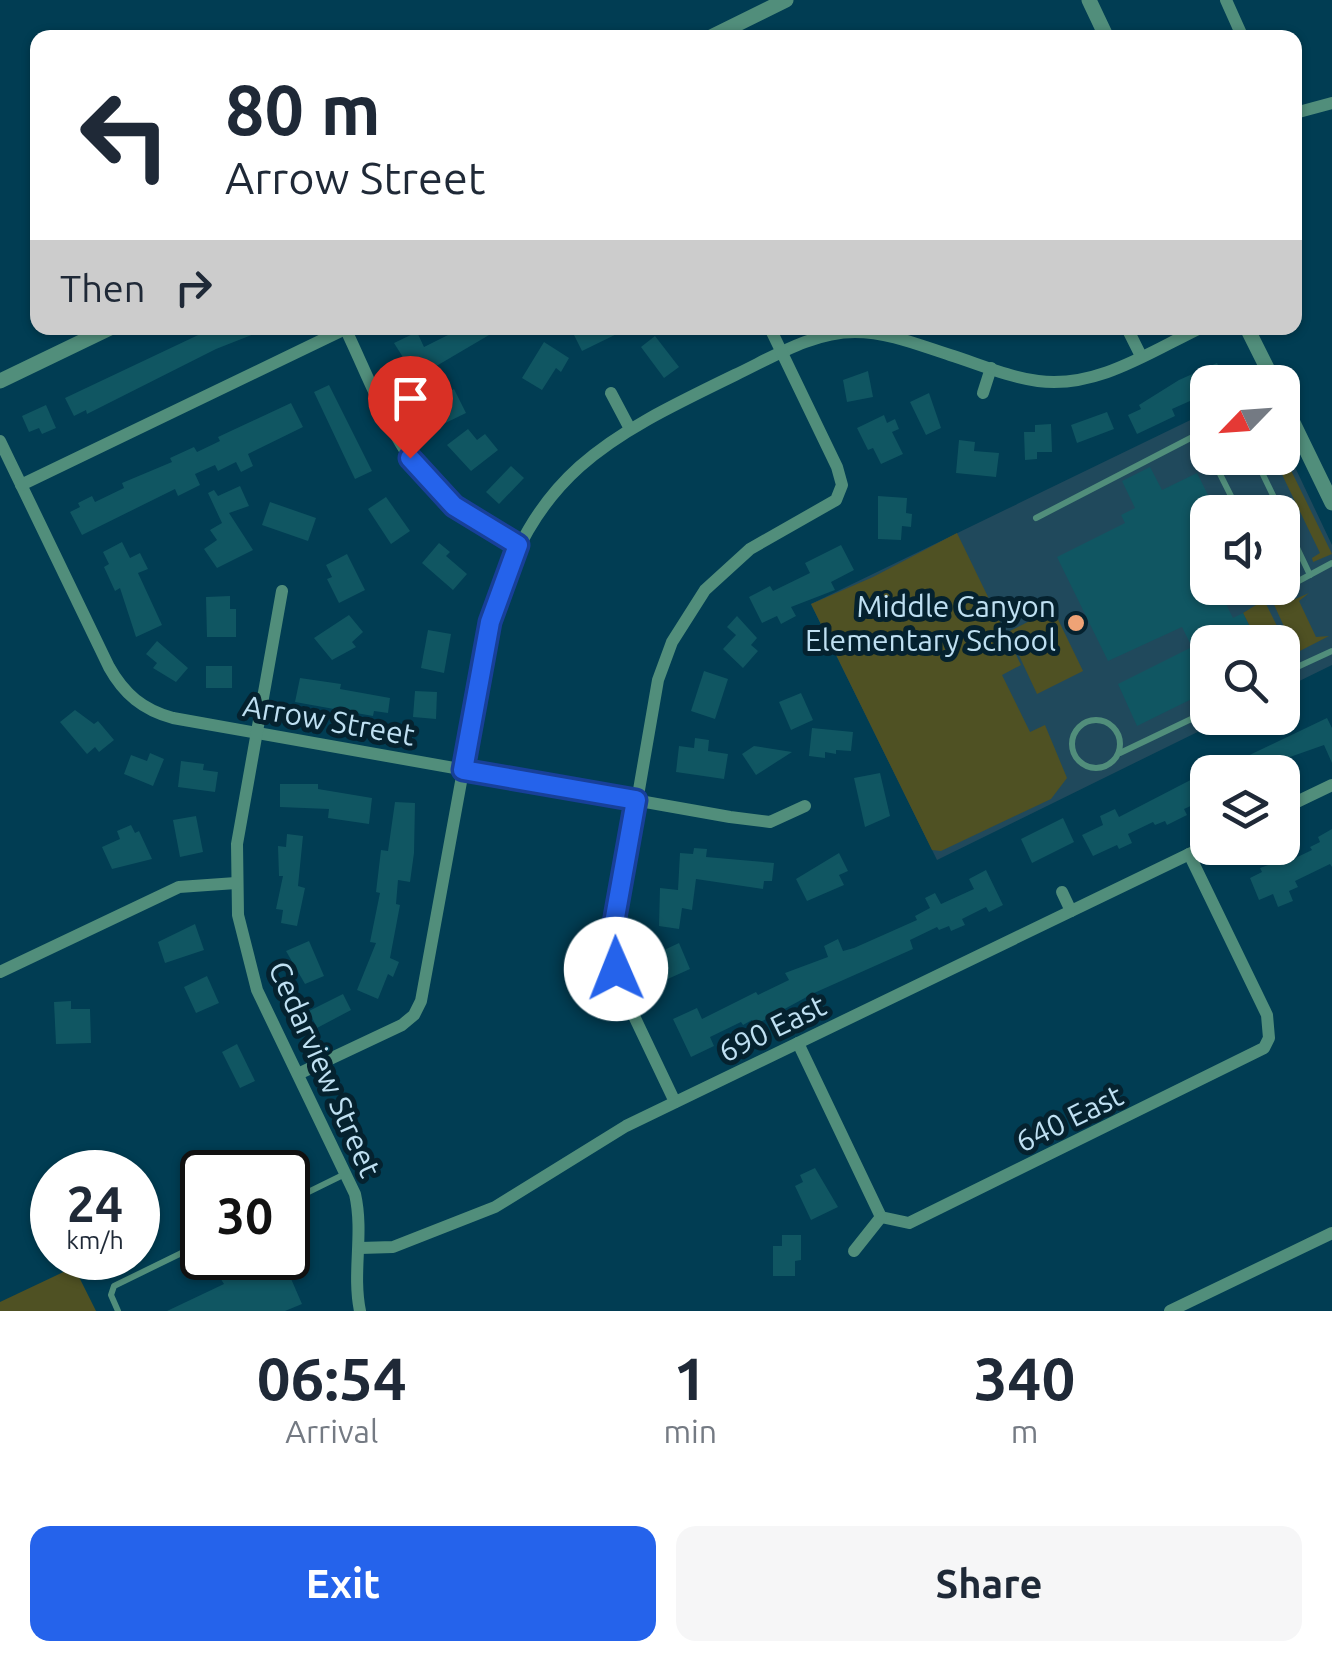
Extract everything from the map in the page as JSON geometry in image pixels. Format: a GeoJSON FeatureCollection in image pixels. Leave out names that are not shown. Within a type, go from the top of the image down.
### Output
{"type":"FeatureCollection","features":[{"type":"Feature","properties":{"kind":"street"},"geometry":{"type":"LineString","coordinates":[[725,30],[786,0]]}},
{"type":"Feature","properties":{"kind":"street"},"geometry":{"type":"LineString","coordinates":[[1088,0],[1103,30]]}},
{"type":"Feature","properties":{"kind":"street"},"geometry":{"type":"LineString","coordinates":[[1226,0],[1239,30]]}},
{"type":"Feature","properties":{"kind":"street"},"geometry":{"type":"LineString","coordinates":[[1302,111],[1332,102]]}},
{"type":"Feature","properties":{"kind":"street"},"geometry":{"type":"LineString","coordinates":[[0,381],[95,335]]}},
{"type":"Feature","properties":{"kind":"street"},"geometry":{"type":"LineString","coordinates":[[21,485],[332,335]]}},
{"type":"Feature","properties":{"kind":"street"},"geometry":{"type":"LineString","coordinates":[[349,335],[402,444],[420,472],[454,506],[518,545]]}},
{"type":"Feature","properties":{"kind":"street"},"geometry":{"type":"LineString","coordinates":[[676,1102],[623,993],[614,956],[614,923],[658,680],[672,642],[693,606],[734,561],[767,538],[826,509],[836,500],[842,484],[838,467],[774,335]]}},
{"type":"Feature","properties":{"kind":"street"},"geometry":{"type":"LineString","coordinates":[[298,1074],[402,1025],[414,1015],[421,1001],[490,622],[518,545],[572,472],[629,427],[782,352],[826,335]]}},
{"type":"Feature","properties":{"kind":"street"},"geometry":{"type":"LineString","coordinates":[[878,335],[1038,381],[1067,382],[1098,376],[1185,335]]}},
{"type":"Feature","properties":{"kind":"street"},"geometry":{"type":"LineString","coordinates":[[1130,335],[1141,356]]}},
{"type":"Feature","properties":{"kind":"street"},"geometry":{"type":"LineString","coordinates":[[1250,335],[1266,365]]}},
{"type":"Feature","properties":{"kind":"street"},"geometry":{"type":"LineString","coordinates":[[983,393],[991,368]]}},
{"type":"Feature","properties":{"kind":"street"},"geometry":{"type":"LineString","coordinates":[[610,393],[629,427]]}},
{"type":"Feature","properties":{"kind":"street"},"geometry":{"type":"LineString","coordinates":[[1300,437],[1332,503]]}},
{"type":"Feature","properties":{"kind":"street","name":"Arrow Street"},"geometry":{"type":"LineString","coordinates":[[0,441],[108,667],[124,690],[162,715],[770,822],[805,806]]}},
{"type":"Feature","properties":{"kind":"street","name":"Cedarview Street"},"geometry":{"type":"LineString","coordinates":[[282,591],[237,844],[238,916],[257,990],[346,1173],[361,1220],[356,1293],[360,1311]]}},
{"type":"Feature","properties":{"kind":"street"},"geometry":{"type":"LineString","coordinates":[[1300,800],[1332,785]]}},
{"type":"Feature","properties":{"kind":"street","name":"690 East"},"geometry":{"type":"LineString","coordinates":[[360,1248],[393,1248],[495,1207],[626,1126],[1190,854]]}},
{"type":"Feature","properties":{"kind":"street","name":"640 East"},"geometry":{"type":"LineString","coordinates":[[881,1216],[909,1223],[1255,1056],[1270,1038],[1267,1015],[1195,865]]}},
{"type":"Feature","properties":{"kind":"street"},"geometry":{"type":"LineString","coordinates":[[0,972],[178,887],[236,883]]}},
{"type":"Feature","properties":{"kind":"street"},"geometry":{"type":"LineString","coordinates":[[1062,892],[1071,911]]}},
{"type":"Feature","properties":{"kind":"street"},"geometry":{"type":"LineString","coordinates":[[798,1043],[881,1216],[854,1251]]}},
{"type":"Feature","properties":{"kind":"street"},"geometry":{"type":"LineString","coordinates":[[1170,1311],[1332,1233]]}},
{"type":"Feature","properties":{"kind":"lane"},"geometry":{"type":"LineString","coordinates":[[1036,518],[1190,438]]}},
{"type":"Feature","properties":{"kind":"lane"},"geometry":{"type":"LineString","coordinates":[[1300,553],[1310,574]]}},
{"type":"Feature","properties":{"kind":"lane"},"geometry":{"type":"LineString","coordinates":[[1300,580],[1332,563]]}},
{"type":"Feature","properties":{"kind":"lane"},"geometry":{"type":"LineString","coordinates":[[1300,666],[1332,651]]}},
{"type":"Feature","properties":{"kind":"lane"},"geometry":{"type":"LineString","coordinates":[[1120,753],[1120,737],[1110,724],[1096,720],[1072,733],[1076,761],[1095,768],[1190,719]]}},
{"type":"Feature","properties":{"kind":"lane"},"geometry":{"type":"LineString","coordinates":[[310,1191],[346,1173]]}},
{"type":"Feature","properties":{"kind":"lane"},"geometry":{"type":"LineString","coordinates":[[118,1311],[111,1295],[114,1286],[180,1254]]}},
{"type":"Feature","properties":{"kind":"shaded area","name":"Middle Canyon Elementary School"},"geometry":{"type":"Polygon","coordinates":[[[1190,420],[1190,475],[1299,475],[1332,545],[1332,665],[1300,681],[1300,625],[1190,625],[1191,735],[937,860],[811,604],[1190,420]]]}},
{"type":"Feature","properties":{"kind":"green space"},"geometry":{"type":"Polygon","coordinates":[[[1282,475],[1293,475],[1332,554],[1313,562],[1312,558],[1320,553],[1300,512],[1300,495],[1292,495],[1282,475]]]}},
{"type":"Feature","properties":{"kind":"green space"},"geometry":{"type":"Polygon","coordinates":[[[957,533],[1021,665],[1002,675],[1030,732],[1045,725],[1067,778],[1051,799],[941,851],[932,850],[811,604],[957,533]]]}},
{"type":"Feature","properties":{"kind":"green space"},"geometry":{"type":"Polygon","coordinates":[[[1300,603],[1316,637],[1329,636],[1300,651],[1300,625],[1283,625],[1274,605],[1300,603]]]}},
{"type":"Feature","properties":{"kind":"green space"},"geometry":{"type":"Polygon","coordinates":[[[1256,605],[1266,605],[1276,625],[1249,625],[1243,613],[1256,605]]]}},
{"type":"Feature","properties":{"kind":"green space"},"geometry":{"type":"Polygon","coordinates":[[[1053,609],[1083,671],[1037,694],[1008,632],[1053,609]]]}},
{"type":"Feature","properties":{"kind":"green space"},"geometry":{"type":"Polygon","coordinates":[[[47,1280],[80,1280],[96,1311],[0,1311],[0,1302],[47,1280]]]}},
{"type":"Feature","properties":{"kind":"building"},"geometry":{"type":"Polygon","coordinates":[[[198,335],[251,335],[87,414],[86,410],[74,416],[65,398],[198,335]]]}},
{"type":"Feature","properties":{"kind":"building"},"geometry":{"type":"Polygon","coordinates":[[[418,335],[424,347],[448,335],[489,335],[416,378],[394,343],[418,335]]]}},
{"type":"Feature","properties":{"kind":"building"},"geometry":{"type":"Polygon","coordinates":[[[574,335],[615,335],[582,351],[574,335]]]}},
{"type":"Feature","properties":{"kind":"building"},"geometry":{"type":"Polygon","coordinates":[[[655,336],[679,367],[664,378],[641,347],[655,336]]]}},
{"type":"Feature","properties":{"kind":"building"},"geometry":{"type":"Polygon","coordinates":[[[544,342],[569,358],[561,372],[556,368],[542,390],[522,378],[544,342]]]}},
{"type":"Feature","properties":{"kind":"building"},"geometry":{"type":"Polygon","coordinates":[[[868,371],[873,397],[847,402],[843,380],[868,371]]]}},
{"type":"Feature","properties":{"kind":"building"},"geometry":{"type":"Polygon","coordinates":[[[1190,375],[1190,401],[1172,409],[1175,416],[1137,434],[1128,415],[1190,375]]]}},
{"type":"Feature","properties":{"kind":"building"},"geometry":{"type":"Polygon","coordinates":[[[329,385],[372,471],[355,479],[314,392],[329,385]]]}},
{"type":"Feature","properties":{"kind":"building"},"geometry":{"type":"Polygon","coordinates":[[[454,389],[466,413],[435,428],[423,404],[454,389]]]}},
{"type":"Feature","properties":{"kind":"building"},"geometry":{"type":"Polygon","coordinates":[[[929,393],[941,428],[926,435],[910,402],[929,393]]]}},
{"type":"Feature","properties":{"kind":"building"},"geometry":{"type":"Polygon","coordinates":[[[291,403],[303,427],[248,454],[253,466],[241,472],[236,462],[218,471],[215,465],[195,474],[200,485],[178,496],[175,489],[82,535],[70,512],[80,507],[78,503],[92,496],[95,502],[124,488],[122,483],[172,462],[170,458],[194,447],[197,452],[220,441],[218,437],[291,403]]]}},
{"type":"Feature","properties":{"kind":"building"},"geometry":{"type":"Polygon","coordinates":[[[46,405],[56,428],[42,434],[39,428],[29,432],[22,416],[46,405]]]}},
{"type":"Feature","properties":{"kind":"building"},"geometry":{"type":"Polygon","coordinates":[[[1107,412],[1114,429],[1077,443],[1071,425],[1107,412]]]}},
{"type":"Feature","properties":{"kind":"building"},"geometry":{"type":"Polygon","coordinates":[[[884,415],[887,423],[895,419],[899,429],[892,432],[903,454],[881,464],[873,448],[868,450],[857,428],[884,415]]]}},
{"type":"Feature","properties":{"kind":"building"},"geometry":{"type":"Polygon","coordinates":[[[1051,424],[1052,452],[1037,452],[1037,459],[1025,460],[1024,432],[1035,432],[1035,425],[1051,424]]]}},
{"type":"Feature","properties":{"kind":"building"},"geometry":{"type":"Polygon","coordinates":[[[468,429],[477,440],[485,434],[498,450],[471,471],[447,445],[468,429]]]}},
{"type":"Feature","properties":{"kind":"building"},"geometry":{"type":"Polygon","coordinates":[[[959,440],[975,442],[974,451],[999,453],[996,477],[956,473],[959,440]]]}},
{"type":"Feature","properties":{"kind":"building"},"geometry":{"type":"Polygon","coordinates":[[[511,466],[524,478],[499,504],[486,492],[511,466]]]}},
{"type":"Feature","properties":{"kind":"building"},"geometry":{"type":"Polygon","coordinates":[[[1150,467],[1162,490],[1198,475],[1208,495],[1190,495],[1190,605],[1226,605],[1233,618],[1243,613],[1249,625],[1190,625],[1190,643],[1182,627],[1108,661],[1057,557],[1125,523],[1121,515],[1135,508],[1122,481],[1150,467]]]}},
{"type":"Feature","properties":{"kind":"building"},"geometry":{"type":"Polygon","coordinates":[[[240,486],[249,506],[229,513],[253,550],[217,568],[204,549],[217,540],[210,530],[222,523],[208,493],[214,490],[218,496],[240,486]]]}},
{"type":"Feature","properties":{"kind":"building"},"geometry":{"type":"Polygon","coordinates":[[[878,496],[907,498],[906,513],[912,514],[911,527],[902,526],[901,540],[878,539],[878,496]]]}},
{"type":"Feature","properties":{"kind":"building"},"geometry":{"type":"Polygon","coordinates":[[[386,497],[410,531],[391,544],[368,509],[386,497]]]}},
{"type":"Feature","properties":{"kind":"building"},"geometry":{"type":"Polygon","coordinates":[[[270,502],[316,518],[308,541],[262,525],[270,502]]]}},
{"type":"Feature","properties":{"kind":"building"},"geometry":{"type":"Polygon","coordinates":[[[122,542],[130,558],[140,553],[148,569],[138,573],[162,625],[136,637],[120,588],[115,591],[104,567],[109,564],[103,552],[122,542]]]}},
{"type":"Feature","properties":{"kind":"building"},"geometry":{"type":"Polygon","coordinates":[[[439,543],[450,552],[446,556],[467,574],[453,590],[422,563],[439,543]]]}},
{"type":"Feature","properties":{"kind":"building"},"geometry":{"type":"Polygon","coordinates":[[[841,545],[854,570],[831,582],[835,590],[791,607],[796,616],[781,624],[777,616],[762,623],[749,597],[770,586],[773,591],[810,573],[805,563],[841,545]]]}},
{"type":"Feature","properties":{"kind":"building"},"geometry":{"type":"Polygon","coordinates":[[[347,554],[365,590],[339,603],[327,579],[332,577],[326,565],[347,554]]]}},
{"type":"Feature","properties":{"kind":"building"},"geometry":{"type":"Polygon","coordinates":[[[230,596],[230,609],[236,609],[236,637],[207,637],[206,597],[230,596]]]}},
{"type":"Feature","properties":{"kind":"building"},"geometry":{"type":"Polygon","coordinates":[[[349,615],[363,632],[352,642],[356,647],[332,660],[314,638],[349,615]]]}},
{"type":"Feature","properties":{"kind":"building"},"geometry":{"type":"Polygon","coordinates":[[[737,616],[757,638],[751,645],[758,651],[743,668],[723,649],[736,635],[727,627],[737,616]]]}},
{"type":"Feature","properties":{"kind":"building"},"geometry":{"type":"Polygon","coordinates":[[[428,630],[451,634],[444,673],[421,668],[428,630]]]}},
{"type":"Feature","properties":{"kind":"building"},"geometry":{"type":"Polygon","coordinates":[[[157,641],[188,668],[176,682],[153,668],[157,663],[146,654],[157,641]]]}},
{"type":"Feature","properties":{"kind":"building"},"geometry":{"type":"Polygon","coordinates":[[[1190,648],[1190,700],[1137,726],[1118,684],[1190,648]]]}},
{"type":"Feature","properties":{"kind":"building"},"geometry":{"type":"Polygon","coordinates":[[[206,666],[232,666],[232,688],[206,688],[206,666]]]}},
{"type":"Feature","properties":{"kind":"building"},"geometry":{"type":"Polygon","coordinates":[[[704,671],[728,679],[715,719],[691,711],[704,671]]]}},
{"type":"Feature","properties":{"kind":"building"},"geometry":{"type":"Polygon","coordinates":[[[300,678],[341,684],[340,689],[390,698],[388,713],[374,711],[373,716],[295,702],[300,678]]]}},
{"type":"Feature","properties":{"kind":"building"},"geometry":{"type":"Polygon","coordinates":[[[415,691],[437,692],[436,719],[413,717],[415,691]]]}},
{"type":"Feature","properties":{"kind":"building"},"geometry":{"type":"Polygon","coordinates":[[[801,693],[813,720],[791,730],[779,702],[801,693]]]}},
{"type":"Feature","properties":{"kind":"building"},"geometry":{"type":"Polygon","coordinates":[[[75,710],[94,724],[98,721],[114,740],[99,752],[95,747],[87,754],[60,722],[75,710]]]}},
{"type":"Feature","properties":{"kind":"building"},"geometry":{"type":"Polygon","coordinates":[[[1327,718],[1332,728],[1332,763],[1324,745],[1296,755],[1250,755],[1291,735],[1300,735],[1300,731],[1327,718]]]}},
{"type":"Feature","properties":{"kind":"building"},"geometry":{"type":"Polygon","coordinates":[[[812,728],[853,732],[851,751],[825,752],[825,758],[809,756],[812,728]]]}},
{"type":"Feature","properties":{"kind":"building"},"geometry":{"type":"Polygon","coordinates":[[[695,738],[709,740],[708,751],[728,754],[724,779],[676,772],[679,746],[694,748],[695,738]]]}},
{"type":"Feature","properties":{"kind":"building"},"geometry":{"type":"Polygon","coordinates":[[[754,746],[792,752],[756,775],[742,754],[754,746]]]}},
{"type":"Feature","properties":{"kind":"building"},"geometry":{"type":"Polygon","coordinates":[[[150,753],[164,759],[153,786],[124,774],[131,755],[147,761],[150,753]]]}},
{"type":"Feature","properties":{"kind":"building"},"geometry":{"type":"Polygon","coordinates":[[[181,761],[204,764],[203,770],[218,772],[215,792],[178,787],[181,761]]]}},
{"type":"Feature","properties":{"kind":"building"},"geometry":{"type":"Polygon","coordinates":[[[880,773],[890,816],[865,827],[854,778],[880,773]]]}},
{"type":"Feature","properties":{"kind":"building"},"geometry":{"type":"Polygon","coordinates":[[[1190,780],[1190,806],[1184,809],[1187,815],[1167,825],[1165,821],[1155,825],[1153,822],[1128,834],[1132,843],[1093,856],[1082,835],[1103,825],[1100,816],[1115,809],[1119,817],[1190,780]]]}},
{"type":"Feature","properties":{"kind":"building"},"geometry":{"type":"Polygon","coordinates":[[[280,784],[318,784],[318,789],[372,798],[369,824],[328,818],[329,809],[280,807],[280,784]]]}},
{"type":"Feature","properties":{"kind":"building"},"geometry":{"type":"Polygon","coordinates":[[[395,802],[415,803],[414,853],[410,882],[398,880],[396,904],[400,905],[390,958],[399,962],[393,977],[388,974],[378,999],[357,990],[376,943],[370,942],[380,893],[376,892],[381,850],[388,851],[395,802]]]}},
{"type":"Feature","properties":{"kind":"building"},"geometry":{"type":"Polygon","coordinates":[[[196,816],[203,852],[180,857],[173,820],[196,816]]]}},
{"type":"Feature","properties":{"kind":"building"},"geometry":{"type":"Polygon","coordinates":[[[1063,818],[1074,842],[1032,863],[1021,839],[1063,818]]]}},
{"type":"Feature","properties":{"kind":"building"},"geometry":{"type":"Polygon","coordinates":[[[131,825],[135,833],[139,831],[152,859],[112,869],[102,847],[120,839],[117,831],[131,825]]]}},
{"type":"Feature","properties":{"kind":"building"},"geometry":{"type":"Polygon","coordinates":[[[1332,829],[1332,867],[1330,864],[1295,881],[1298,887],[1289,891],[1293,901],[1278,907],[1273,894],[1259,900],[1250,878],[1268,865],[1300,865],[1300,856],[1320,842],[1318,837],[1332,829]]]}},
{"type":"Feature","properties":{"kind":"building"},"geometry":{"type":"Polygon","coordinates":[[[287,834],[303,836],[298,886],[305,888],[297,926],[281,923],[283,910],[276,909],[283,876],[279,876],[278,846],[286,847],[287,834]]]}},
{"type":"Feature","properties":{"kind":"building"},"geometry":{"type":"Polygon","coordinates":[[[694,848],[707,849],[706,857],[774,863],[772,881],[764,881],[763,889],[696,879],[692,910],[682,908],[679,929],[659,926],[660,888],[678,890],[680,853],[693,854],[694,848]]]}},
{"type":"Feature","properties":{"kind":"building"},"geometry":{"type":"Polygon","coordinates":[[[839,853],[848,871],[839,875],[844,885],[807,901],[796,879],[839,853]]]}},
{"type":"Feature","properties":{"kind":"building"},"geometry":{"type":"Polygon","coordinates":[[[986,870],[1003,905],[989,912],[986,907],[962,919],[965,925],[951,931],[949,926],[939,930],[937,927],[910,940],[913,949],[814,993],[755,1025],[752,1020],[743,1025],[741,1022],[710,1037],[714,1046],[691,1057],[673,1019],[697,1008],[702,1019],[789,980],[785,973],[828,957],[824,946],[838,939],[843,951],[917,920],[915,916],[930,908],[925,898],[935,893],[941,904],[974,889],[969,879],[986,870]]]}},
{"type":"Feature","properties":{"kind":"building"},"geometry":{"type":"Polygon","coordinates":[[[195,924],[204,950],[165,963],[158,942],[195,924]]]}},
{"type":"Feature","properties":{"kind":"building"},"geometry":{"type":"Polygon","coordinates":[[[309,941],[324,976],[305,984],[286,951],[309,941]]]}},
{"type":"Feature","properties":{"kind":"building"},"geometry":{"type":"Polygon","coordinates":[[[679,943],[690,969],[661,982],[653,965],[666,959],[662,951],[679,943]]]}},
{"type":"Feature","properties":{"kind":"building"},"geometry":{"type":"Polygon","coordinates":[[[207,976],[219,1003],[196,1013],[184,987],[207,976]]]}},
{"type":"Feature","properties":{"kind":"building"},"geometry":{"type":"Polygon","coordinates":[[[343,994],[351,1010],[317,1028],[309,1011],[343,994]]]}},
{"type":"Feature","properties":{"kind":"building"},"geometry":{"type":"Polygon","coordinates":[[[71,1001],[71,1009],[90,1009],[91,1043],[56,1044],[54,1002],[71,1001]]]}},
{"type":"Feature","properties":{"kind":"building"},"geometry":{"type":"Polygon","coordinates":[[[237,1044],[255,1081],[240,1088],[222,1052],[237,1044]]]}},
{"type":"Feature","properties":{"kind":"building"},"geometry":{"type":"Polygon","coordinates":[[[815,1168],[838,1207],[811,1220],[795,1186],[803,1182],[800,1175],[815,1168]]]}},
{"type":"Feature","properties":{"kind":"building"},"geometry":{"type":"Polygon","coordinates":[[[782,1235],[801,1235],[801,1260],[795,1261],[795,1276],[773,1276],[773,1246],[782,1246],[782,1235]]]}},
{"type":"Feature","properties":{"kind":"building"},"geometry":{"type":"Polygon","coordinates":[[[221,1280],[292,1280],[302,1304],[285,1311],[167,1311],[224,1284],[221,1280]]]}},
{"type":"Feature","properties":{"kind":"place","name":"Middle Canyon Elementary School"},"geometry":{"type":"Point","coordinates":[1076,623]}},
{"type":"Feature","properties":{"kind":"route"},"geometry":{"type":"LineString","coordinates":[[410,458],[454,506],[518,545],[490,622],[463,770],[636,800],[614,923],[616,969]]}}]}
